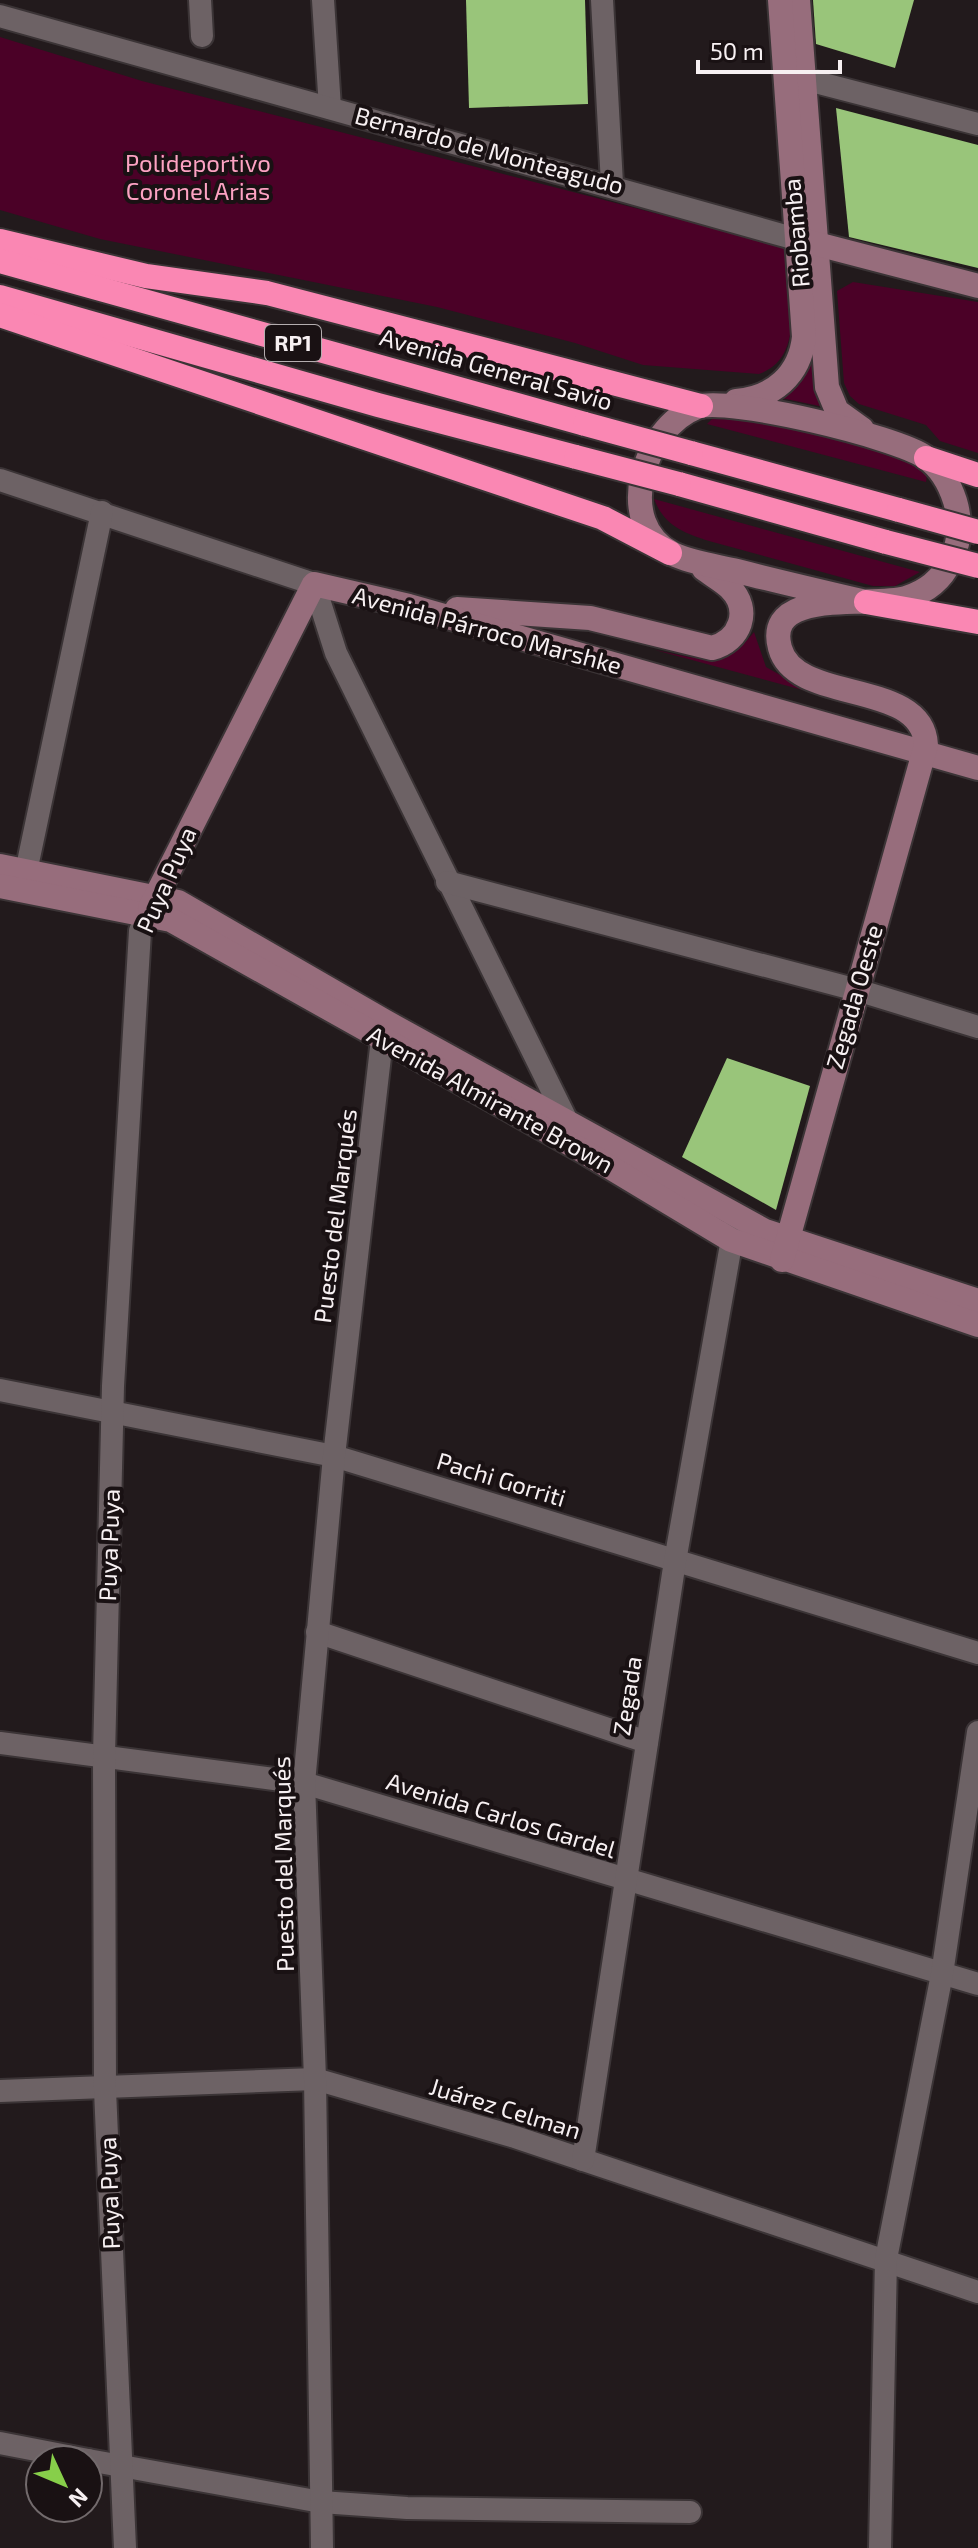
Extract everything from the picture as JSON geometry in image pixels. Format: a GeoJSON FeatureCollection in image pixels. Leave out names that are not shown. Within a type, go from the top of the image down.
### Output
{"type":"FeatureCollection","features":[{"type":"Feature","properties":{"kind":"highway"},"geometry":{"type":"LineString","coordinates":[[0,241],[146,276],[280,296],[705,406]]}},
{"type":"Feature","properties":{"kind":"highway","name":"Avenida General Savio"},"geometry":{"type":"LineString","coordinates":[[0,261],[978,532]]}},
{"type":"Feature","properties":{"kind":"highway","name":"RP1"},"geometry":{"type":"LineString","coordinates":[[0,297],[378,405],[978,566]]}},
{"type":"Feature","properties":{"kind":"highway"},"geometry":{"type":"LineString","coordinates":[[0,315],[603,518],[679,556]]}},
{"type":"Feature","properties":{"kind":"highway"},"geometry":{"type":"LineString","coordinates":[[926,458],[978,475]]}},
{"type":"Feature","properties":{"kind":"highway"},"geometry":{"type":"LineString","coordinates":[[866,602],[978,622]]}},
{"type":"Feature","properties":{"kind":"main road","name":"Riobamba"},"geometry":{"type":"LineString","coordinates":[[780,0],[805,241],[829,395],[837,411],[875,437]]}},
{"type":"Feature","properties":{"kind":"main road","name":"Riobamba"},"geometry":{"type":"LineString","coordinates":[[705,406],[766,394],[783,383],[796,367],[804,337],[804,79],[798,0]]}},
{"type":"Feature","properties":{"kind":"main road","name":"Bernardo de Monteagudo"},"geometry":{"type":"LineString","coordinates":[[805,241],[978,286]]}},
{"type":"Feature","properties":{"kind":"main road"},"geometry":{"type":"LineString","coordinates":[[409,606],[575,616],[698,647],[722,646],[739,629],[741,606],[729,587],[656,539],[643,515],[639,498],[641,480],[648,456],[666,428],[705,406],[777,414],[875,437],[926,458],[948,483],[956,504],[959,533],[952,559],[935,582],[917,594],[866,602],[806,605],[794,610],[781,626],[782,654],[797,672],[913,715],[925,735],[923,755]]}},
{"type":"Feature","properties":{"kind":"main road"},"geometry":{"type":"LineString","coordinates":[[679,556],[866,602]]}},
{"type":"Feature","properties":{"kind":"main road","name":"Avenida Párroco Marshke"},"geometry":{"type":"LineString","coordinates":[[314,584],[409,606],[923,755],[978,768]]}},
{"type":"Feature","properties":{"kind":"main road","name":"Puya Puya"},"geometry":{"type":"LineString","coordinates":[[151,905],[314,584]]}},
{"type":"Feature","properties":{"kind":"main road","name":"Zegada Oeste"},"geometry":{"type":"LineString","coordinates":[[784,1250],[923,755]]}},
{"type":"Feature","properties":{"kind":"main road","name":"Avenida Almirante Brown"},"geometry":{"type":"LineString","coordinates":[[0,866],[16,882],[151,905],[178,902],[731,1240],[784,1250],[978,1301]]}},
{"type":"Feature","properties":{"kind":"main road","name":"Avenida Almirante Brown"},"geometry":{"type":"LineString","coordinates":[[383,1030],[566,1121],[736,1216],[784,1250],[978,1325]]}},
{"type":"Feature","properties":{"kind":"street"},"geometry":{"type":"LineString","coordinates":[[200,0],[202,36]]}},
{"type":"Feature","properties":{"kind":"street"},"geometry":{"type":"LineString","coordinates":[[312,0],[324,106]]}},
{"type":"Feature","properties":{"kind":"street"},"geometry":{"type":"LineString","coordinates":[[323,0],[324,106]]}},
{"type":"Feature","properties":{"kind":"street"},"geometry":{"type":"LineString","coordinates":[[602,0],[612,184]]}},
{"type":"Feature","properties":{"kind":"street","name":"Bernardo de Monteagudo"},"geometry":{"type":"LineString","coordinates":[[0,16],[612,184],[805,241]]}},
{"type":"Feature","properties":{"kind":"street"},"geometry":{"type":"LineString","coordinates":[[804,79],[978,124]]}},
{"type":"Feature","properties":{"kind":"street","name":"Avenida Párroco Marshke"},"geometry":{"type":"LineString","coordinates":[[0,480],[314,584]]}},
{"type":"Feature","properties":{"kind":"street"},"geometry":{"type":"LineString","coordinates":[[16,882],[102,512]]}},
{"type":"Feature","properties":{"kind":"street"},"geometry":{"type":"LineString","coordinates":[[314,584],[336,653],[583,1151]]}},
{"type":"Feature","properties":{"kind":"street"},"geometry":{"type":"LineString","coordinates":[[447,882],[857,990],[978,1027]]}},
{"type":"Feature","properties":{"kind":"street","name":"Puya Puya"},"geometry":{"type":"LineString","coordinates":[[125,2548],[105,2090],[104,1756],[113,1414],[140,931],[151,905]]}},
{"type":"Feature","properties":{"kind":"street","name":"Puesto del Marqués"},"geometry":{"type":"LineString","coordinates":[[322,2548],[315,2079],[304,1783],[334,1456],[383,1030]]}},
{"type":"Feature","properties":{"kind":"street","name":"Zegada"},"geometry":{"type":"LineString","coordinates":[[583,2160],[675,1561],[736,1216]]}},
{"type":"Feature","properties":{"kind":"street","name":"Pachi Gorriti"},"geometry":{"type":"LineString","coordinates":[[0,1390],[334,1456],[978,1653]]}},
{"type":"Feature","properties":{"kind":"street"},"geometry":{"type":"LineString","coordinates":[[317,1632],[647,1742]]}},
{"type":"Feature","properties":{"kind":"street"},"geometry":{"type":"LineString","coordinates":[[880,2548],[886,2259],[942,1974],[978,1732]]}},
{"type":"Feature","properties":{"kind":"street","name":"Avenida Carlos Gardel"},"geometry":{"type":"LineString","coordinates":[[0,1743],[304,1783],[978,1984]]}},
{"type":"Feature","properties":{"kind":"street","name":"Juárez Celman"},"geometry":{"type":"LineString","coordinates":[[0,2091],[105,2090],[315,2079],[583,2160],[978,2292]]}},
{"type":"Feature","properties":{"kind":"street"},"geometry":{"type":"LineString","coordinates":[[0,2443],[24,2448]]}},
{"type":"Feature","properties":{"kind":"street"},"geometry":{"type":"LineString","coordinates":[[104,2463],[321,2502],[407,2508],[690,2512]]}},
{"type":"Feature","properties":{"kind":"green space","name":"Polideportivo Coronel Arias"},"geometry":{"type":"Polygon","coordinates":[[[0,37],[142,81],[786,247],[792,319],[784,353],[774,366],[759,374],[643,365],[575,343],[437,307],[100,239],[0,210],[0,37]]]}},
{"type":"Feature","properties":{"kind":"green space"},"geometry":{"type":"Polygon","coordinates":[[[853,282],[978,302],[978,453],[940,441],[926,425],[859,404],[850,396],[844,383],[837,291],[853,282]]]}},
{"type":"Feature","properties":{"kind":"green space"},"geometry":{"type":"Polygon","coordinates":[[[813,347],[824,407],[781,398],[813,347]]]}},
{"type":"Feature","properties":{"kind":"green space"},"geometry":{"type":"Polygon","coordinates":[[[715,416],[748,417],[913,460],[927,473],[926,482],[707,424],[715,416]]]}},
{"type":"Feature","properties":{"kind":"green space"},"geometry":{"type":"Polygon","coordinates":[[[654,499],[920,572],[895,586],[873,586],[709,541],[669,522],[654,499]]]}},
{"type":"Feature","properties":{"kind":"green space"},"geometry":{"type":"Polygon","coordinates":[[[754,632],[766,667],[810,692],[655,650],[697,658],[721,657],[743,644],[754,632]]]}},
{"type":"Feature","properties":{"kind":"building"},"geometry":{"type":"Polygon","coordinates":[[[466,0],[585,0],[588,104],[469,108],[466,0]]]}},
{"type":"Feature","properties":{"kind":"building"},"geometry":{"type":"Polygon","coordinates":[[[813,0],[914,0],[895,68],[816,44],[813,0]]]}},
{"type":"Feature","properties":{"kind":"building"},"geometry":{"type":"Polygon","coordinates":[[[836,108],[978,145],[978,268],[849,237],[836,108]]]}},
{"type":"Feature","properties":{"kind":"building"},"geometry":{"type":"Polygon","coordinates":[[[727,1058],[810,1086],[776,1210],[682,1157],[727,1058]]]}}]}
